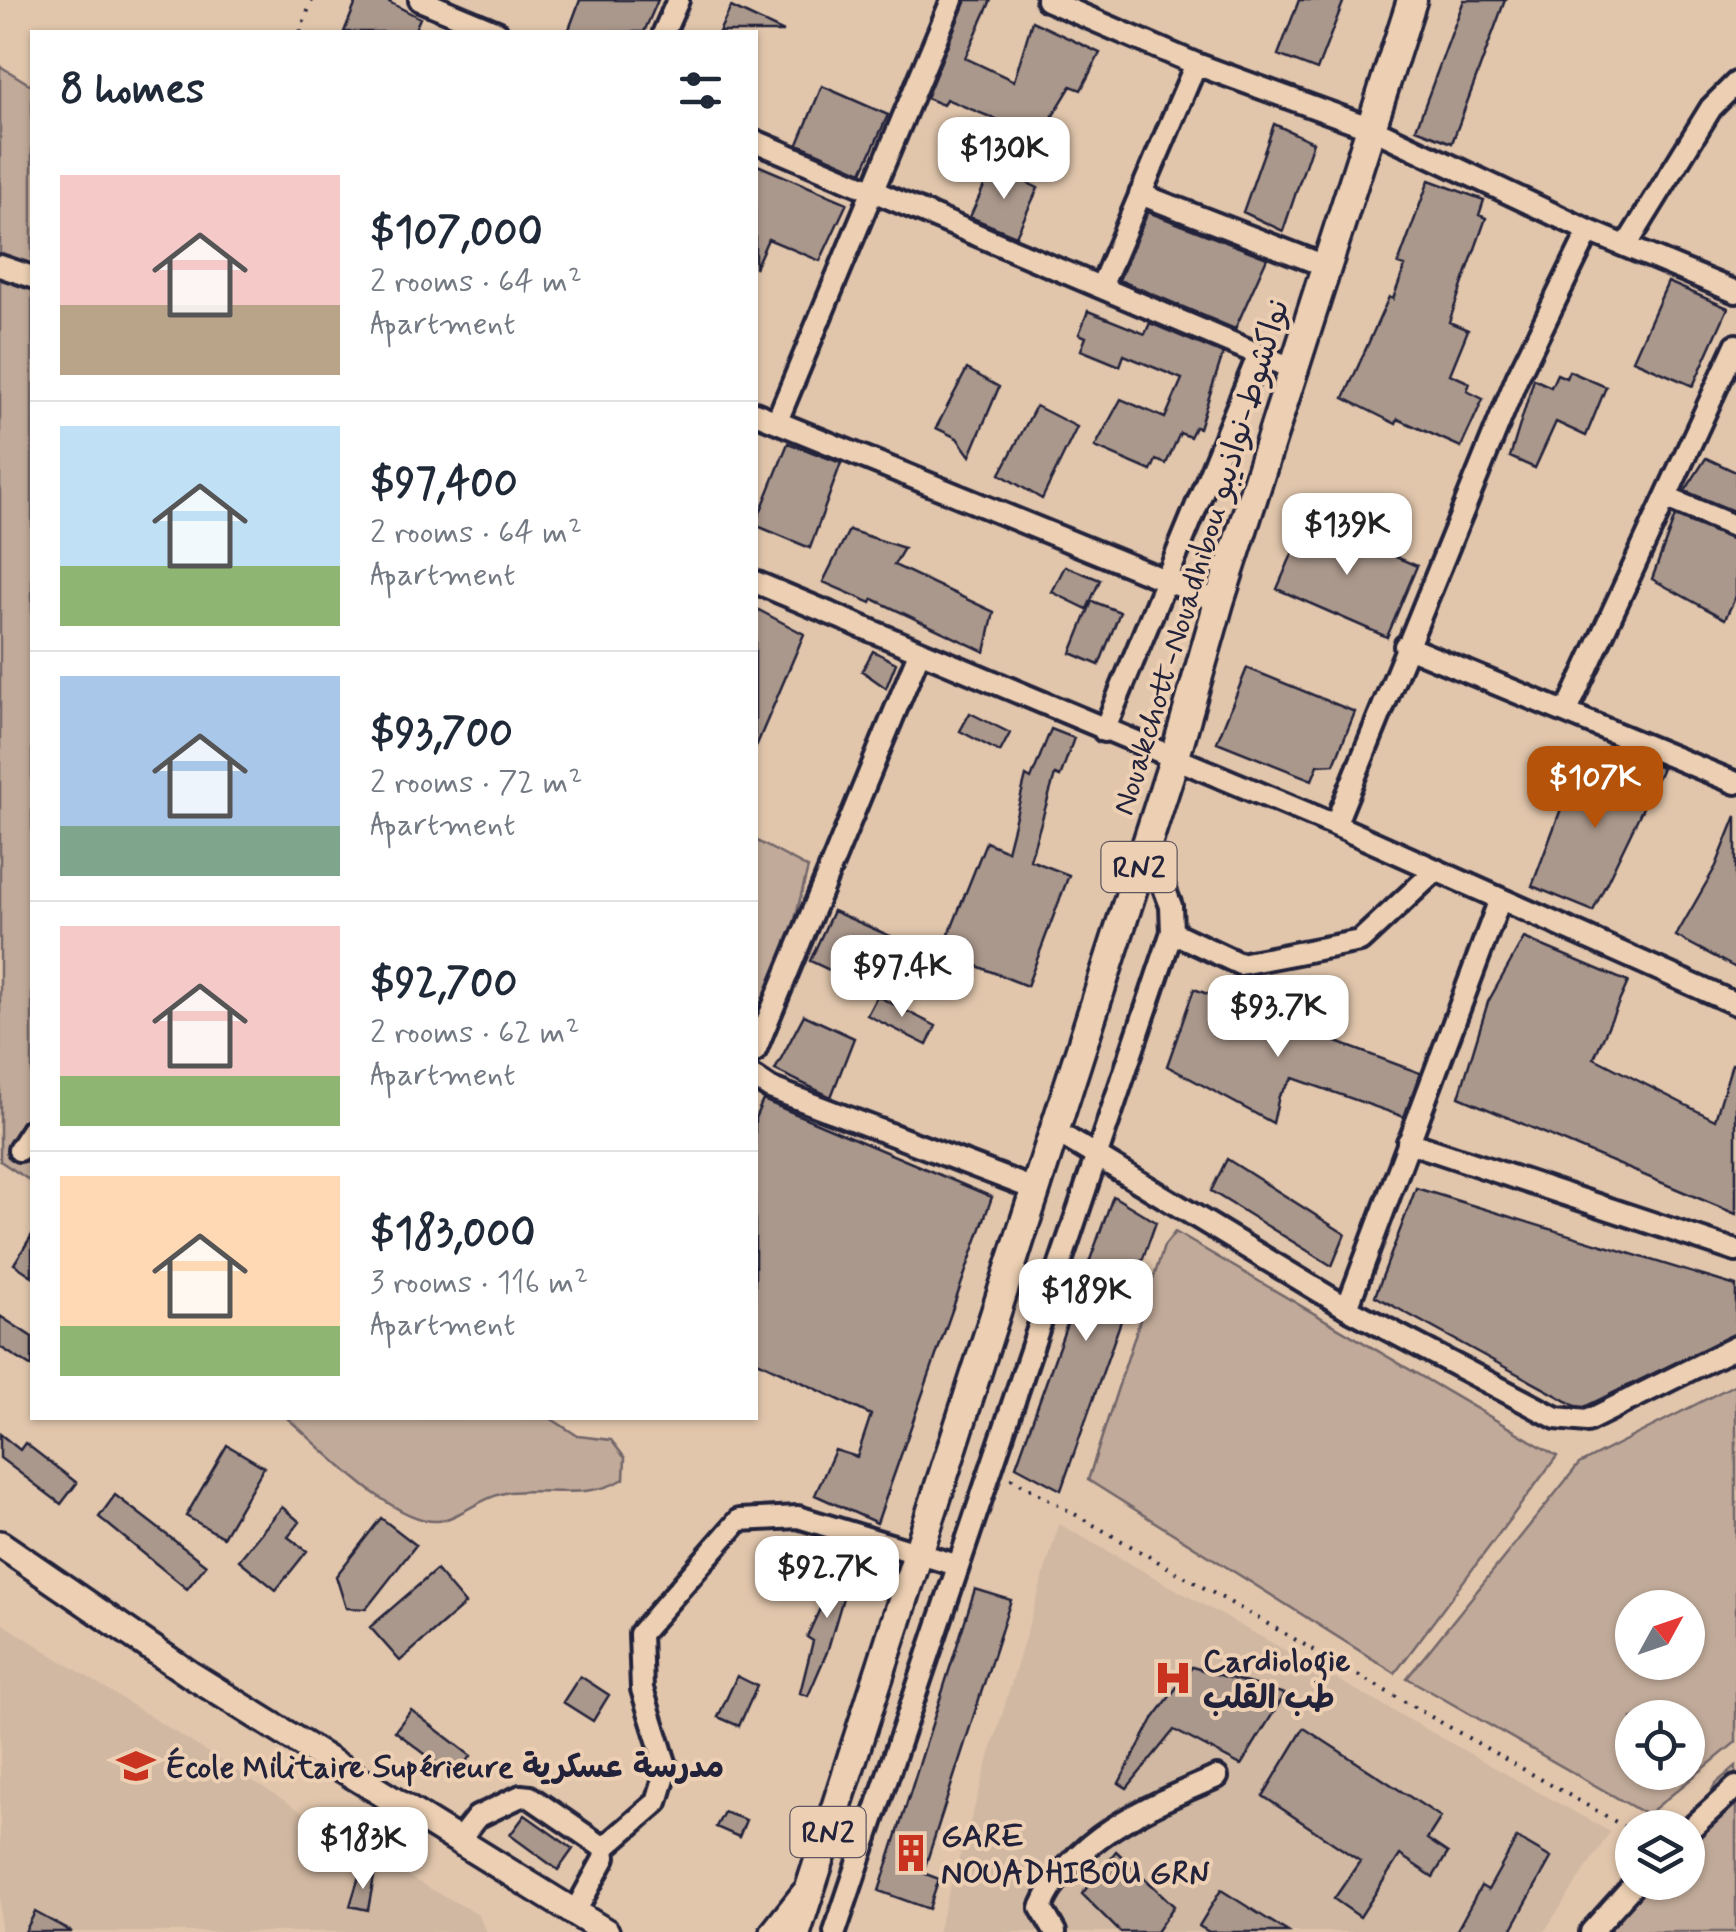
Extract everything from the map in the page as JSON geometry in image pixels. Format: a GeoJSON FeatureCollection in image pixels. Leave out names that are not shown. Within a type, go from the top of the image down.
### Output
{"type":"FeatureCollection","features":[{"type":"Feature","properties":{"kind":"highway","name":"Nouakchott-Nouadhibou نواكشوط-نواذيبو"},"geometry":{"type":"LineString","coordinates":[[796,1932],[1174,760],[1219,602],[1412,0]]}},
{"type":"Feature","properties":{"kind":"highway"},"geometry":{"type":"LineString","coordinates":[[812,1882],[812,1932]]}},
{"type":"Feature","properties":{"kind":"main road"},"geometry":{"type":"LineString","coordinates":[[0,1544],[191,1675],[606,1932]]}},
{"type":"Feature","properties":{"kind":"main road"},"geometry":{"type":"LineString","coordinates":[[774,1932],[812,1882]]}},
{"type":"Feature","properties":{"kind":"street"},"geometry":{"type":"LineString","coordinates":[[420,0],[492,30]]}},
{"type":"Feature","properties":{"kind":"street"},"geometry":{"type":"LineString","coordinates":[[665,30],[678,0]]}},
{"type":"Feature","properties":{"kind":"street"},"geometry":{"type":"LineString","coordinates":[[776,421],[952,0]]}},
{"type":"Feature","properties":{"kind":"street"},"geometry":{"type":"LineString","coordinates":[[1047,0],[1196,64],[1372,128],[1590,230],[1736,292]]}},
{"type":"Feature","properties":{"kind":"street"},"geometry":{"type":"LineString","coordinates":[[1100,287],[1196,64]]}},
{"type":"Feature","properties":{"kind":"street"},"geometry":{"type":"LineString","coordinates":[[1626,246],[1694,132],[1736,84]]}},
{"type":"Feature","properties":{"kind":"street"},"geometry":{"type":"LineString","coordinates":[[758,143],[1296,370]]}},
{"type":"Feature","properties":{"kind":"street"},"geometry":{"type":"LineString","coordinates":[[1140,194],[1328,268]]}},
{"type":"Feature","properties":{"kind":"street"},"geometry":{"type":"LineString","coordinates":[[1334,825],[1404,646],[1518,378],[1590,230]]}},
{"type":"Feature","properties":{"kind":"street"},"geometry":{"type":"LineString","coordinates":[[0,266],[30,276]]}},
{"type":"Feature","properties":{"kind":"street"},"geometry":{"type":"LineString","coordinates":[[1566,710],[1669,498],[1736,345]]}},
{"type":"Feature","properties":{"kind":"street"},"geometry":{"type":"LineString","coordinates":[[1104,731],[1258,354]]}},
{"type":"Feature","properties":{"kind":"street"},"geometry":{"type":"LineString","coordinates":[[758,413],[1219,602]]}},
{"type":"Feature","properties":{"kind":"street"},"geometry":{"type":"LineString","coordinates":[[1669,498],[1736,527]]}},
{"type":"Feature","properties":{"kind":"street"},"geometry":{"type":"LineString","coordinates":[[758,583],[1334,825],[1499,902],[1736,1004]]}},
{"type":"Feature","properties":{"kind":"street"},"geometry":{"type":"LineString","coordinates":[[1404,646],[1736,783]]}},
{"type":"Feature","properties":{"kind":"street"},"geometry":{"type":"LineString","coordinates":[[758,1044],[919,653]]}},
{"type":"Feature","properties":{"kind":"street"},"geometry":{"type":"LineString","coordinates":[[836,1932],[845,1894],[899,1744],[956,1565],[993,1468],[1094,1154],[1172,932],[1171,906],[1147,843]]}},
{"type":"Feature","properties":{"kind":"street"},"geometry":{"type":"LineString","coordinates":[[1172,932],[1240,964],[1343,945],[1360,941],[1435,872]]}},
{"type":"Feature","properties":{"kind":"street"},"geometry":{"type":"LineString","coordinates":[[1347,1308],[1499,902]]}},
{"type":"Feature","properties":{"kind":"street"},"geometry":{"type":"LineString","coordinates":[[758,1079],[1034,1189]]}},
{"type":"Feature","properties":{"kind":"street"},"geometry":{"type":"LineString","coordinates":[[1055,1131],[1347,1308],[1520,1401],[1567,1420],[1586,1421],[1736,1347]]}},
{"type":"Feature","properties":{"kind":"street"},"geometry":{"type":"LineString","coordinates":[[18,1150],[30,1133]]}},
{"type":"Feature","properties":{"kind":"street"},"geometry":{"type":"LineString","coordinates":[[1408,1142],[1736,1251]]}},
{"type":"Feature","properties":{"kind":"street"},"geometry":{"type":"LineString","coordinates":[[604,1848],[656,1802],[667,1769],[642,1689],[640,1634],[739,1520],[798,1517],[918,1550],[956,1565]]}},
{"type":"Feature","properties":{"kind":"street"},"geometry":{"type":"LineString","coordinates":[[859,1732],[899,1744]]}},
{"type":"Feature","properties":{"kind":"street"},"geometry":{"type":"LineString","coordinates":[[1054,1932],[1041,1908],[1051,1885],[1082,1850],[1150,1806],[1217,1777]]}},
{"type":"Feature","properties":{"kind":"street"},"geometry":{"type":"LineString","coordinates":[[1705,1815],[1736,1787]]}},
{"type":"Feature","properties":{"kind":"street"},"geometry":{"type":"LineString","coordinates":[[458,1841],[477,1816],[522,1796],[530,1797],[604,1848],[605,1857],[575,1912]]}},
{"type":"Feature","properties":{"kind":"street"},"geometry":{"type":"LineString","coordinates":[[812,1882],[845,1894]]}},
{"type":"Feature","properties":{"kind":"street"},"geometry":{"type":"LineString","coordinates":[[1591,1932],[1620,1900]]}},
{"type":"Feature","properties":{"kind":"path"},"geometry":{"type":"LineString","coordinates":[[301,30],[312,0]]}},
{"type":"Feature","properties":{"kind":"path"},"geometry":{"type":"LineString","coordinates":[[993,1468],[1615,1821]]}},
{"type":"Feature","properties":{"kind":"shaded area"},"geometry":{"type":"Polygon","coordinates":[[[0,66],[30,85],[30,1181],[0,1161],[0,66]]]}},
{"type":"Feature","properties":{"kind":"shaded area"},"geometry":{"type":"Polygon","coordinates":[[[758,842],[808,868],[758,1063],[758,842]]]}},
{"type":"Feature","properties":{"kind":"shaded area"},"geometry":{"type":"Polygon","coordinates":[[[1175,1232],[1557,1456],[1395,1673],[1088,1480],[1164,1246],[1175,1232]]]}},
{"type":"Feature","properties":{"kind":"shaded area"},"geometry":{"type":"Polygon","coordinates":[[[1736,1384],[1736,1742],[1705,1767],[1705,1700],[1615,1700],[1615,1790],[1677,1790],[1653,1810],[1638,1810],[1407,1678],[1579,1464],[1736,1384]]]}},
{"type":"Feature","properties":{"kind":"shaded area"},"geometry":{"type":"Polygon","coordinates":[[[289,1420],[553,1420],[578,1436],[611,1440],[625,1458],[624,1479],[610,1485],[582,1491],[510,1492],[438,1521],[420,1519],[400,1510],[338,1464],[289,1420]]]}},
{"type":"Feature","properties":{"kind":"shaded area","name":"Cardiologie طب القلب"},"geometry":{"type":"Polygon","coordinates":[[[1059,1524],[1610,1832],[1544,1932],[937,1932],[1059,1524]]]}},
{"type":"Feature","properties":{"kind":"shaded area","name":"École Militaire Supérieure مدرسة عسكرية"},"geometry":{"type":"Polygon","coordinates":[[[0,1622],[387,1865],[477,1914],[487,1932],[0,1932],[0,1622]]]}},
{"type":"Feature","properties":{"kind":"shaded area"},"geometry":{"type":"Polygon","coordinates":[[[1736,1766],[1736,1932],[1595,1932],[1628,1900],[1705,1900],[1702,1810],[1715,1784],[1736,1766]]]}},
{"type":"Feature","properties":{"kind":"building"},"geometry":{"type":"Polygon","coordinates":[[[357,0],[385,0],[420,18],[415,30],[345,30],[357,0]]]}},
{"type":"Feature","properties":{"kind":"building"},"geometry":{"type":"Polygon","coordinates":[[[580,0],[658,0],[645,30],[569,30],[580,0]]]}},
{"type":"Feature","properties":{"kind":"building"},"geometry":{"type":"Polygon","coordinates":[[[966,0],[991,0],[965,58],[1014,81],[1032,21],[1100,53],[1081,90],[1071,86],[1040,137],[946,99],[943,105],[926,98],[966,0]]]}},
{"type":"Feature","properties":{"kind":"building"},"geometry":{"type":"Polygon","coordinates":[[[1299,0],[1344,0],[1317,70],[1278,55],[1299,0]]]}},
{"type":"Feature","properties":{"kind":"building"},"geometry":{"type":"Polygon","coordinates":[[[1464,0],[1505,0],[1452,143],[1416,129],[1464,0]]]}},
{"type":"Feature","properties":{"kind":"building"},"geometry":{"type":"Polygon","coordinates":[[[731,7],[784,32],[758,30],[720,30],[731,7]]]}},
{"type":"Feature","properties":{"kind":"building"},"geometry":{"type":"Polygon","coordinates":[[[822,86],[888,115],[862,172],[798,144],[822,86]]]}},
{"type":"Feature","properties":{"kind":"building"},"geometry":{"type":"Polygon","coordinates":[[[1274,124],[1313,142],[1283,231],[1243,212],[1274,124]]]}},
{"type":"Feature","properties":{"kind":"building"},"geometry":{"type":"Polygon","coordinates":[[[758,165],[847,203],[820,261],[768,239],[758,261],[758,165]]]}},
{"type":"Feature","properties":{"kind":"building"},"geometry":{"type":"Polygon","coordinates":[[[993,166],[1038,188],[1016,236],[970,217],[993,166]]]}},
{"type":"Feature","properties":{"kind":"building"},"geometry":{"type":"Polygon","coordinates":[[[1429,180],[1484,200],[1479,215],[1486,218],[1449,322],[1468,330],[1450,374],[1470,383],[1467,391],[1483,399],[1461,447],[1398,419],[1396,424],[1344,398],[1389,297],[1393,299],[1405,266],[1398,264],[1429,180]]]}},
{"type":"Feature","properties":{"kind":"building"},"geometry":{"type":"Polygon","coordinates":[[[1148,212],[1267,258],[1235,329],[1119,280],[1148,212]]]}},
{"type":"Feature","properties":{"kind":"building"},"geometry":{"type":"Polygon","coordinates":[[[1668,282],[1728,308],[1693,386],[1633,360],[1668,282]]]}},
{"type":"Feature","properties":{"kind":"building"},"geometry":{"type":"Polygon","coordinates":[[[1088,311],[1145,334],[1150,323],[1223,354],[1199,428],[1195,427],[1190,437],[1180,433],[1166,464],[1156,460],[1151,471],[1095,447],[1121,399],[1165,418],[1182,379],[1124,355],[1120,366],[1081,350],[1086,337],[1079,334],[1088,311]]]}},
{"type":"Feature","properties":{"kind":"building"},"geometry":{"type":"Polygon","coordinates":[[[967,369],[999,387],[970,456],[957,438],[936,428],[967,369]]]}},
{"type":"Feature","properties":{"kind":"building"},"geometry":{"type":"Polygon","coordinates":[[[1569,371],[1606,387],[1586,436],[1556,422],[1535,468],[1510,457],[1534,379],[1551,387],[1557,374],[1566,378],[1569,371]]]}},
{"type":"Feature","properties":{"kind":"building"},"geometry":{"type":"Polygon","coordinates":[[[1036,406],[1077,427],[1042,499],[1000,474],[1036,406]]]}},
{"type":"Feature","properties":{"kind":"building"},"geometry":{"type":"Polygon","coordinates":[[[788,443],[841,463],[810,548],[758,526],[788,443]]]}},
{"type":"Feature","properties":{"kind":"building"},"geometry":{"type":"Polygon","coordinates":[[[1706,458],[1736,472],[1736,512],[1685,491],[1706,458]]]}},
{"type":"Feature","properties":{"kind":"building"},"geometry":{"type":"Polygon","coordinates":[[[1675,516],[1736,541],[1736,596],[1725,619],[1652,579],[1675,516]]]}},
{"type":"Feature","properties":{"kind":"building"},"geometry":{"type":"Polygon","coordinates":[[[1307,519],[1417,566],[1387,637],[1277,589],[1307,519]]]}},
{"type":"Feature","properties":{"kind":"building"},"geometry":{"type":"Polygon","coordinates":[[[849,530],[904,548],[894,565],[994,612],[985,652],[873,599],[871,603],[823,582],[849,530]]]}},
{"type":"Feature","properties":{"kind":"building"},"geometry":{"type":"Polygon","coordinates":[[[1065,566],[1100,580],[1087,609],[1052,592],[1065,566]]]}},
{"type":"Feature","properties":{"kind":"building"},"geometry":{"type":"Polygon","coordinates":[[[1092,601],[1120,612],[1099,665],[1071,653],[1092,601]]]}},
{"type":"Feature","properties":{"kind":"building"},"geometry":{"type":"Polygon","coordinates":[[[758,610],[804,634],[758,742],[758,610]]]}},
{"type":"Feature","properties":{"kind":"building"},"geometry":{"type":"Polygon","coordinates":[[[873,651],[896,663],[886,688],[862,671],[873,651]]]}},
{"type":"Feature","properties":{"kind":"building"},"geometry":{"type":"Polygon","coordinates":[[[1247,668],[1355,712],[1334,764],[1318,765],[1312,780],[1217,742],[1247,668]]]}},
{"type":"Feature","properties":{"kind":"building"},"geometry":{"type":"Polygon","coordinates":[[[970,713],[1010,733],[1000,752],[960,731],[970,713]]]}},
{"type":"Feature","properties":{"kind":"building"},"geometry":{"type":"Polygon","coordinates":[[[1051,729],[1074,738],[1060,777],[1055,775],[1030,860],[1069,875],[1027,986],[942,952],[986,842],[1007,851],[1026,776],[1031,779],[1051,729]]]}},
{"type":"Feature","properties":{"kind":"building"},"geometry":{"type":"Polygon","coordinates":[[[1614,750],[1662,768],[1593,911],[1532,886],[1570,785],[1595,795],[1614,750]]]}},
{"type":"Feature","properties":{"kind":"building"},"geometry":{"type":"Polygon","coordinates":[[[1736,816],[1736,968],[1676,936],[1716,866],[1736,816]]]}},
{"type":"Feature","properties":{"kind":"building"},"geometry":{"type":"Polygon","coordinates":[[[833,911],[897,939],[874,991],[810,961],[833,911]]]}},
{"type":"Feature","properties":{"kind":"building"},"geometry":{"type":"Polygon","coordinates":[[[1524,938],[1628,982],[1594,1058],[1715,1120],[1732,1064],[1736,1065],[1736,1214],[1459,1097],[1488,1002],[1524,938]]]}},
{"type":"Feature","properties":{"kind":"building"},"geometry":{"type":"Polygon","coordinates":[[[1194,989],[1420,1073],[1404,1117],[1293,1078],[1279,1096],[1273,1123],[1167,1066],[1194,989]]]}},
{"type":"Feature","properties":{"kind":"building"},"geometry":{"type":"Polygon","coordinates":[[[877,996],[936,1026],[927,1045],[867,1015],[877,996]]]}},
{"type":"Feature","properties":{"kind":"building"},"geometry":{"type":"Polygon","coordinates":[[[804,1015],[854,1038],[831,1097],[775,1070],[804,1015]]]}},
{"type":"Feature","properties":{"kind":"building"},"geometry":{"type":"Polygon","coordinates":[[[763,1100],[992,1197],[877,1523],[815,1495],[835,1450],[857,1457],[871,1415],[758,1361],[758,1111],[763,1100]]]}},
{"type":"Feature","properties":{"kind":"building"},"geometry":{"type":"Polygon","coordinates":[[[1227,1159],[1345,1234],[1332,1266],[1211,1191],[1227,1159]]]}},
{"type":"Feature","properties":{"kind":"building"},"geometry":{"type":"Polygon","coordinates":[[[1416,1188],[1736,1286],[1736,1333],[1584,1407],[1576,1406],[1375,1296],[1416,1188]]]}},
{"type":"Feature","properties":{"kind":"building"},"geometry":{"type":"Polygon","coordinates":[[[1113,1196],[1156,1222],[1061,1490],[1016,1466],[1113,1196]]]}},
{"type":"Feature","properties":{"kind":"building"},"geometry":{"type":"Polygon","coordinates":[[[30,1238],[30,1275],[14,1264],[30,1238]]]}},
{"type":"Feature","properties":{"kind":"building"},"geometry":{"type":"Polygon","coordinates":[[[0,1316],[30,1336],[30,1366],[0,1347],[0,1316]]]}},
{"type":"Feature","properties":{"kind":"building"},"geometry":{"type":"Polygon","coordinates":[[[0,1434],[20,1450],[25,1443],[77,1483],[61,1504],[0,1458],[0,1434]]]}},
{"type":"Feature","properties":{"kind":"building"},"geometry":{"type":"Polygon","coordinates":[[[227,1445],[264,1467],[223,1537],[186,1516],[227,1445]]]}},
{"type":"Feature","properties":{"kind":"building"},"geometry":{"type":"Polygon","coordinates":[[[115,1495],[206,1565],[187,1589],[99,1517],[115,1495]]]}},
{"type":"Feature","properties":{"kind":"building"},"geometry":{"type":"Polygon","coordinates":[[[282,1507],[300,1522],[288,1537],[307,1551],[276,1590],[239,1560],[282,1507]]]}},
{"type":"Feature","properties":{"kind":"building"},"geometry":{"type":"Polygon","coordinates":[[[381,1518],[416,1545],[366,1609],[346,1608],[336,1576],[381,1518]]]}},
{"type":"Feature","properties":{"kind":"building"},"geometry":{"type":"Polygon","coordinates":[[[848,1547],[857,1550],[827,1652],[808,1696],[800,1693],[813,1641],[807,1637],[848,1547]]]}},
{"type":"Feature","properties":{"kind":"building"},"geometry":{"type":"Polygon","coordinates":[[[436,1570],[465,1604],[400,1661],[370,1627],[436,1570]]]}},
{"type":"Feature","properties":{"kind":"building"},"geometry":{"type":"Polygon","coordinates":[[[975,1589],[1011,1600],[923,1873],[939,1879],[929,1909],[879,1891],[975,1589]]]}},
{"type":"Feature","properties":{"kind":"building"},"geometry":{"type":"Polygon","coordinates":[[[1192,1667],[1285,1694],[1241,1765],[1174,1730],[1127,1788],[1119,1783],[1153,1719],[1192,1667]]]}},
{"type":"Feature","properties":{"kind":"building"},"geometry":{"type":"Polygon","coordinates":[[[580,1676],[609,1695],[593,1721],[563,1702],[580,1676]]]}},
{"type":"Feature","properties":{"kind":"building"},"geometry":{"type":"Polygon","coordinates":[[[737,1676],[757,1686],[739,1726],[718,1717],[737,1676]]]}},
{"type":"Feature","properties":{"kind":"building"},"geometry":{"type":"Polygon","coordinates":[[[411,1710],[471,1756],[455,1777],[395,1731],[411,1710]]]}},
{"type":"Feature","properties":{"kind":"building"},"geometry":{"type":"Polygon","coordinates":[[[1304,1728],[1441,1817],[1427,1839],[1448,1853],[1433,1877],[1400,1855],[1360,1917],[1334,1899],[1360,1861],[1263,1796],[1304,1728]]]}},
{"type":"Feature","properties":{"kind":"building"},"geometry":{"type":"Polygon","coordinates":[[[724,1812],[746,1820],[739,1837],[716,1827],[724,1812]]]}},
{"type":"Feature","properties":{"kind":"building"},"geometry":{"type":"Polygon","coordinates":[[[525,1815],[573,1849],[558,1870],[510,1835],[525,1815]]]}},
{"type":"Feature","properties":{"kind":"building"},"geometry":{"type":"Polygon","coordinates":[[[1517,1838],[1551,1858],[1510,1932],[1456,1932],[1481,1886],[1488,1890],[1517,1838]]]}},
{"type":"Feature","properties":{"kind":"building"},"geometry":{"type":"Polygon","coordinates":[[[1116,1851],[1174,1906],[1156,1932],[1120,1932],[1082,1894],[1116,1851]]]}},
{"type":"Feature","properties":{"kind":"building"},"geometry":{"type":"Polygon","coordinates":[[[360,1873],[374,1877],[368,1910],[350,1906],[360,1873]]]}},
{"type":"Feature","properties":{"kind":"building"},"geometry":{"type":"Polygon","coordinates":[[[1221,1890],[1288,1932],[1209,1932],[1199,1926],[1221,1890]]]}},
{"type":"Feature","properties":{"kind":"building"},"geometry":{"type":"Polygon","coordinates":[[[35,1912],[72,1932],[25,1932],[35,1912]]]}},
{"type":"Feature","properties":{"kind":"place","name":"Cardiologie طب القلب"},"geometry":{"type":"Point","coordinates":[1173,1678]}},
{"type":"Feature","properties":{"kind":"place","name":"École Militaire Supérieure مدرسة عسكرية"},"geometry":{"type":"Point","coordinates":[136,1766]}},
{"type":"Feature","properties":{"kind":"place","name":"GARE NOUADHIBOU GRN"},"geometry":{"type":"Point","coordinates":[911,1853]}}]}
